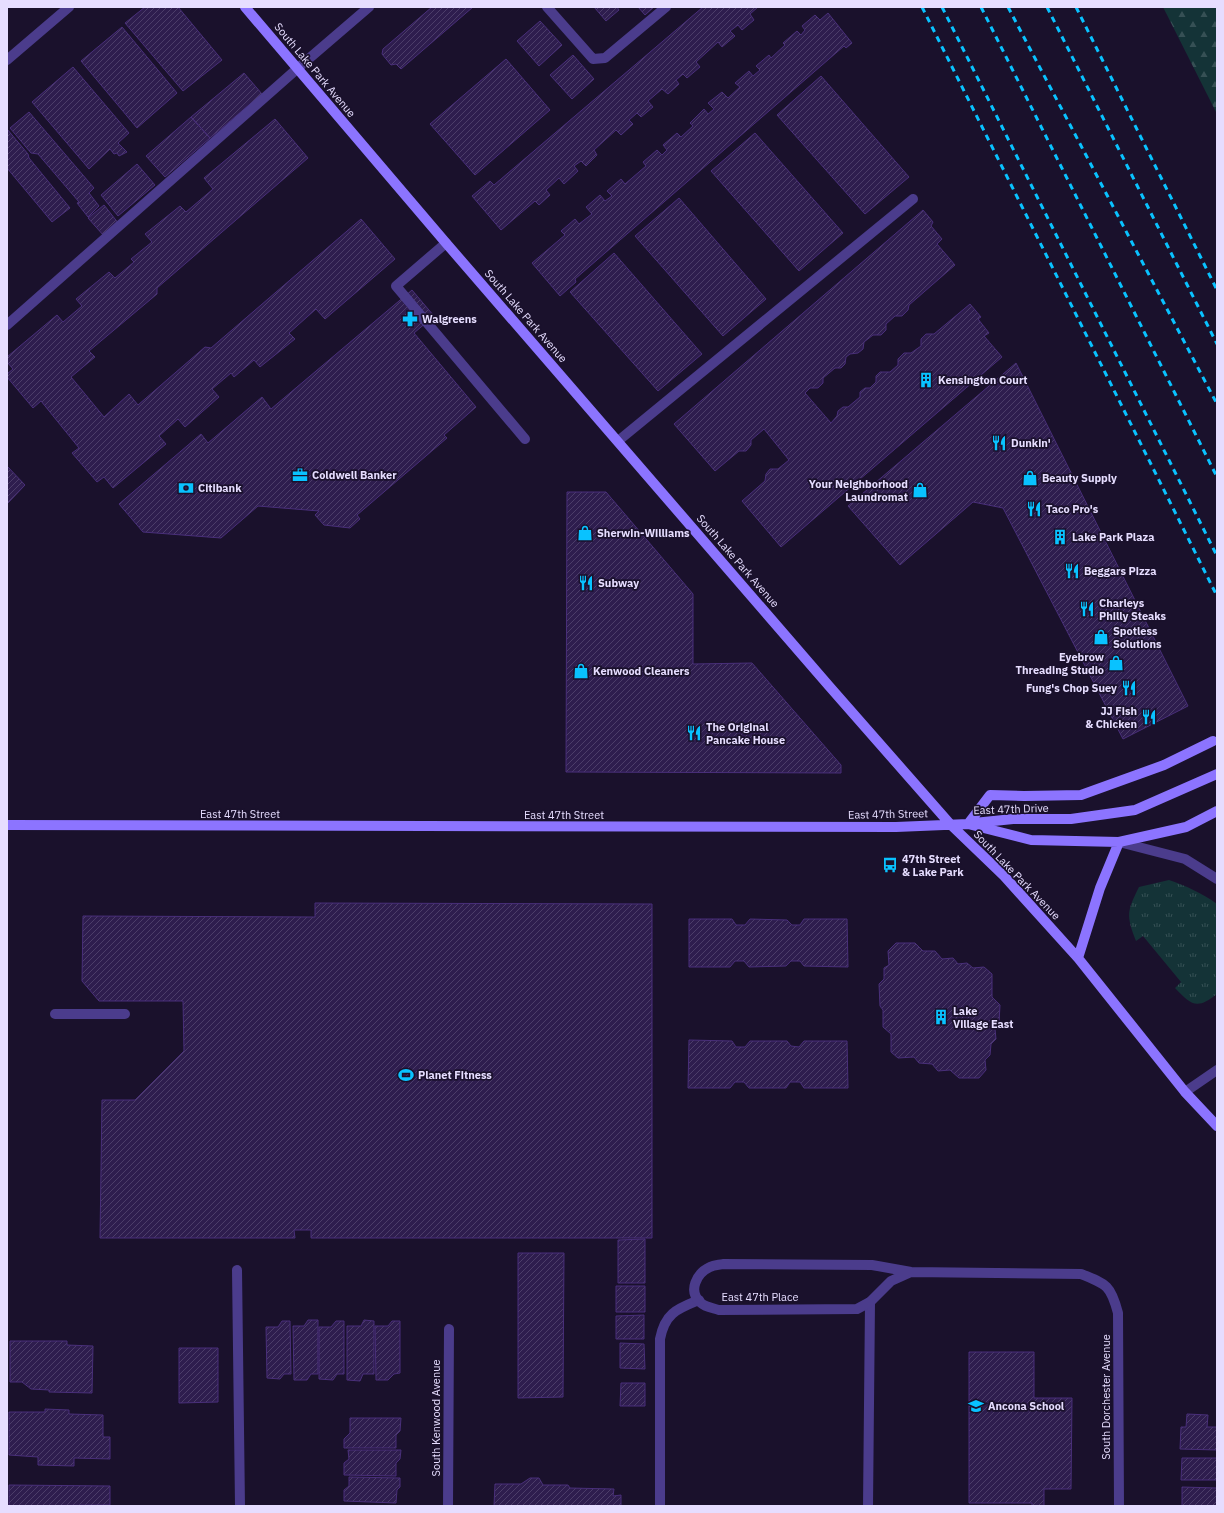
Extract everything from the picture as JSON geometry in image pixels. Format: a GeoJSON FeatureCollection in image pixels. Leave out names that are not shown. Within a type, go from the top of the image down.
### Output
{"type":"FeatureCollection","features":[{"type":"Feature","properties":{"kind":"main road","name":"South Lake Park Avenue"},"geometry":{"type":"LineString","coordinates":[[246,7],[446,243],[829,686],[952,825],[1004,876],[1078,958],[1185,1092],[1217,1126]]}},
{"type":"Feature","properties":{"kind":"main road","name":"East 47th Drive"},"geometry":{"type":"LineString","coordinates":[[968,824],[990,795],[1081,795],[1164,765],[1213,741]]}},
{"type":"Feature","properties":{"kind":"main road","name":"East 47th Drive"},"geometry":{"type":"LineString","coordinates":[[968,824],[1013,819],[1071,819],[1135,810],[1217,774]]}},
{"type":"Feature","properties":{"kind":"main road"},"geometry":{"type":"LineString","coordinates":[[1078,958],[1100,888],[1118,842],[1186,827],[1217,811]]}},
{"type":"Feature","properties":{"kind":"main road","name":"East 47th Street"},"geometry":{"type":"LineString","coordinates":[[7,825],[896,827],[968,824],[1031,840],[1118,842]]}},
{"type":"Feature","properties":{"kind":"street"},"geometry":{"type":"LineString","coordinates":[[7,60],[70,7]]}},
{"type":"Feature","properties":{"kind":"street"},"geometry":{"type":"LineString","coordinates":[[7,325],[369,7]]}},
{"type":"Feature","properties":{"kind":"street"},"geometry":{"type":"LineString","coordinates":[[547,7],[592,58],[605,58],[666,7]]}},
{"type":"Feature","properties":{"kind":"street"},"geometry":{"type":"LineString","coordinates":[[618,441],[913,199]]}},
{"type":"Feature","properties":{"kind":"street"},"geometry":{"type":"LineString","coordinates":[[446,243],[396,286],[525,438]]}},
{"type":"Feature","properties":{"kind":"street"},"geometry":{"type":"LineString","coordinates":[[1118,842],[1185,859],[1217,879]]}},
{"type":"Feature","properties":{"kind":"street"},"geometry":{"type":"LineString","coordinates":[[55,1014],[125,1014]]}},
{"type":"Feature","properties":{"kind":"street"},"geometry":{"type":"LineString","coordinates":[[1185,1092],[1217,1070]]}},
{"type":"Feature","properties":{"kind":"street","name":"East 47th Place"},"geometry":{"type":"LineString","coordinates":[[911,1272],[891,1281],[870,1302],[857,1309],[719,1310],[705,1305],[699,1300],[695,1295],[694,1286],[696,1279],[711,1266],[723,1264],[872,1265],[911,1272],[1081,1274],[1099,1281],[1110,1290]]}},
{"type":"Feature","properties":{"kind":"street"},"geometry":{"type":"LineString","coordinates":[[238,1270],[240,1506]]}},
{"type":"Feature","properties":{"kind":"street","name":"South Dorchester Avenue"},"geometry":{"type":"LineString","coordinates":[[1110,1290],[1118,1313],[1119,1506]]}},
{"type":"Feature","properties":{"kind":"street"},"geometry":{"type":"LineString","coordinates":[[660,1506],[660,1339],[667,1318],[681,1308],[699,1300]]}},
{"type":"Feature","properties":{"kind":"street"},"geometry":{"type":"LineString","coordinates":[[868,1506],[870,1302]]}},
{"type":"Feature","properties":{"kind":"street","name":"South Kenwood Avenue"},"geometry":{"type":"LineString","coordinates":[[448,1506],[449,1329]]}},
{"type":"Feature","properties":{"kind":"green space"},"geometry":{"type":"Polygon","coordinates":[[[1163,7],[1217,7],[1217,114],[1163,7]]]}},
{"type":"Feature","properties":{"kind":"green space"},"geometry":{"type":"Polygon","coordinates":[[[1169,880],[1206,896],[1217,904],[1217,994],[1199,1004],[1190,1002],[1175,988],[1181,982],[1143,936],[1136,941],[1129,919],[1130,908],[1139,887],[1169,880]]]}},
{"type":"Feature","properties":{"kind":"building"},"geometry":{"type":"Polygon","coordinates":[[[145,7],[178,7],[222,60],[183,91],[125,23],[145,7]]]}},
{"type":"Feature","properties":{"kind":"building"},"geometry":{"type":"Polygon","coordinates":[[[432,7],[473,7],[401,69],[396,64],[391,65],[382,54],[383,49],[432,7]]]}},
{"type":"Feature","properties":{"kind":"building"},"geometry":{"type":"Polygon","coordinates":[[[594,7],[617,7],[619,10],[606,21],[594,7]]]}},
{"type":"Feature","properties":{"kind":"building"},"geometry":{"type":"Polygon","coordinates":[[[638,7],[654,7],[645,15],[638,7]]]}},
{"type":"Feature","properties":{"kind":"building"},"geometry":{"type":"Polygon","coordinates":[[[703,7],[758,7],[750,14],[754,20],[742,30],[738,25],[730,31],[735,36],[722,47],[718,42],[696,62],[700,67],[687,78],[683,74],[676,80],[679,84],[668,94],[662,89],[648,101],[653,107],[641,117],[637,113],[629,120],[633,124],[621,135],[616,130],[594,150],[597,155],[586,166],[581,161],[574,166],[578,171],[564,184],[559,178],[546,190],[550,195],[539,205],[535,201],[501,230],[472,196],[490,181],[494,185],[703,7]]]}},
{"type":"Feature","properties":{"kind":"building"},"geometry":{"type":"Polygon","coordinates":[[[828,13],[852,43],[846,48],[844,46],[575,279],[576,282],[560,296],[532,263],[565,235],[561,231],[575,219],[579,224],[592,214],[586,207],[600,195],[605,201],[612,196],[607,191],[621,179],[625,184],[646,166],[643,162],[657,150],[662,155],[667,150],[663,145],[677,133],[681,137],[693,126],[690,123],[704,109],[708,114],[714,109],[708,103],[722,92],[728,98],[740,87],[735,83],[749,71],[753,76],[760,70],[756,66],[769,55],[771,58],[785,45],[783,43],[797,31],[801,35],[805,30],[802,26],[815,15],[820,20],[828,13]]]}},
{"type":"Feature","properties":{"kind":"building"},"geometry":{"type":"Polygon","coordinates":[[[540,21],[562,45],[539,66],[517,41],[540,21]]]}},
{"type":"Feature","properties":{"kind":"building"},"geometry":{"type":"Polygon","coordinates":[[[122,27],[177,93],[137,128],[81,61],[122,27]]]}},
{"type":"Feature","properties":{"kind":"building"},"geometry":{"type":"Polygon","coordinates":[[[573,55],[594,79],[572,99],[550,75],[573,55]]]}},
{"type":"Feature","properties":{"kind":"building"},"geometry":{"type":"Polygon","coordinates":[[[506,59],[550,110],[475,175],[430,124],[506,59]]]}},
{"type":"Feature","properties":{"kind":"building"},"geometry":{"type":"Polygon","coordinates":[[[73,67],[129,133],[118,143],[127,152],[119,156],[117,153],[114,154],[110,149],[89,169],[32,102],[73,67]]]}},
{"type":"Feature","properties":{"kind":"building"},"geometry":{"type":"Polygon","coordinates":[[[244,73],[262,94],[210,138],[191,117],[244,73]]]}},
{"type":"Feature","properties":{"kind":"building"},"geometry":{"type":"Polygon","coordinates":[[[821,76],[909,177],[865,214],[777,115],[821,76]]]}},
{"type":"Feature","properties":{"kind":"building"},"geometry":{"type":"Polygon","coordinates":[[[29,112],[94,188],[89,193],[99,206],[88,217],[77,203],[79,202],[38,154],[31,153],[10,128],[29,112]]]}},
{"type":"Feature","properties":{"kind":"building"},"geometry":{"type":"Polygon","coordinates":[[[191,117],[210,138],[165,177],[146,156],[191,117]]]}},
{"type":"Feature","properties":{"kind":"building"},"geometry":{"type":"Polygon","coordinates":[[[275,119],[308,158],[157,288],[157,294],[89,351],[95,357],[71,377],[104,417],[129,394],[138,405],[205,347],[211,348],[361,219],[395,259],[325,319],[316,309],[289,333],[295,339],[260,367],[254,360],[234,377],[231,373],[212,389],[219,397],[185,427],[178,419],[159,436],[166,444],[113,488],[104,477],[97,482],[72,453],[79,448],[41,401],[33,408],[7,377],[7,374],[13,369],[7,362],[7,357],[57,315],[63,322],[82,306],[76,299],[109,272],[115,278],[134,262],[131,259],[152,242],[145,234],[180,206],[186,212],[213,189],[204,178],[275,119]]]}},
{"type":"Feature","properties":{"kind":"building"},"geometry":{"type":"Polygon","coordinates":[[[7,129],[70,208],[52,222],[7,168],[7,129]]]}},
{"type":"Feature","properties":{"kind":"building"},"geometry":{"type":"Polygon","coordinates":[[[755,133],[843,233],[799,271],[711,171],[755,133]]]}},
{"type":"Feature","properties":{"kind":"building"},"geometry":{"type":"Polygon","coordinates":[[[137,164],[155,185],[118,216],[101,195],[137,164]]]}},
{"type":"Feature","properties":{"kind":"building"},"geometry":{"type":"Polygon","coordinates":[[[679,198],[766,299],[723,336],[635,236],[679,198]]]}},
{"type":"Feature","properties":{"kind":"building"},"geometry":{"type":"Polygon","coordinates":[[[104,205],[119,224],[104,236],[88,218],[104,205]]]}},
{"type":"Feature","properties":{"kind":"building","name":"Kensington Court"},"geometry":{"type":"Polygon","coordinates":[[[923,210],[933,222],[931,226],[942,239],[937,244],[955,265],[909,305],[908,310],[902,316],[895,316],[886,324],[886,330],[881,335],[873,335],[864,342],[863,349],[858,353],[850,354],[846,357],[845,364],[841,368],[835,368],[823,378],[823,383],[818,388],[810,388],[805,393],[831,423],[837,416],[838,411],[843,407],[848,407],[860,397],[860,392],[865,388],[870,388],[876,382],[876,376],[880,372],[890,372],[898,365],[898,359],[904,353],[911,353],[921,346],[921,339],[926,334],[934,334],[970,304],[981,317],[978,319],[989,333],[984,336],[1002,357],[781,547],[742,501],[765,481],[766,474],[770,469],[778,469],[789,460],[764,429],[751,440],[751,445],[746,451],[739,451],[715,471],[674,424],[923,210]]]}},
{"type":"Feature","properties":{"kind":"building"},"geometry":{"type":"Polygon","coordinates":[[[614,253],[702,354],[658,391],[570,292],[614,253]]]}},
{"type":"Feature","properties":{"kind":"building"},"geometry":{"type":"Polygon","coordinates":[[[412,290],[434,316],[414,333],[476,407],[444,435],[447,438],[357,515],[360,519],[350,528],[324,525],[315,515],[319,511],[258,506],[221,538],[143,532],[119,504],[201,434],[208,443],[262,397],[271,409],[412,290]]]}},
{"type":"Feature","properties":{"kind":"building","name":"Lake Park Plaza"},"geometry":{"type":"Polygon","coordinates":[[[1016,363],[1188,706],[1123,739],[1003,508],[973,502],[900,565],[848,506],[1016,363]]]}},
{"type":"Feature","properties":{"kind":"building"},"geometry":{"type":"Polygon","coordinates":[[[7,466],[25,485],[7,504],[7,466]]]}},
{"type":"Feature","properties":{"kind":"building"},"geometry":{"type":"Polygon","coordinates":[[[567,492],[606,492],[693,594],[693,664],[752,663],[841,765],[841,773],[566,772],[567,492]]]}},
{"type":"Feature","properties":{"kind":"building","name":"Planet Fitness"},"geometry":{"type":"Polygon","coordinates":[[[315,903],[652,904],[652,1238],[311,1238],[311,1230],[294,1230],[295,1238],[100,1238],[102,1100],[135,1100],[184,1051],[183,1001],[99,1001],[82,981],[83,916],[315,917],[315,903]]]}},
{"type":"Feature","properties":{"kind":"building"},"geometry":{"type":"Polygon","coordinates":[[[689,919],[732,919],[736,925],[745,925],[750,919],[787,920],[792,925],[800,925],[804,919],[847,919],[848,967],[804,966],[800,961],[791,961],[786,966],[749,967],[744,961],[735,961],[730,967],[689,967],[689,919]]]}},
{"type":"Feature","properties":{"kind":"building","name":"Lake Village East"},"geometry":{"type":"Polygon","coordinates":[[[896,943],[915,943],[923,951],[935,951],[942,959],[953,958],[958,964],[967,963],[973,968],[984,967],[992,974],[992,997],[1000,1005],[999,1023],[995,1029],[996,1039],[991,1044],[990,1055],[985,1060],[986,1070],[979,1078],[959,1078],[950,1070],[938,1071],[932,1064],[919,1063],[914,1057],[898,1058],[891,1052],[891,1034],[883,1027],[883,1010],[880,1006],[879,984],[884,979],[884,968],[889,965],[888,951],[896,943]]]}},
{"type":"Feature","properties":{"kind":"building"},"geometry":{"type":"Polygon","coordinates":[[[689,1040],[732,1041],[736,1047],[745,1047],[750,1041],[787,1041],[791,1046],[799,1047],[804,1041],[847,1041],[848,1088],[804,1088],[800,1082],[790,1082],[786,1088],[749,1088],[744,1082],[735,1082],[730,1088],[688,1088],[689,1040]]]}},
{"type":"Feature","properties":{"kind":"building"},"geometry":{"type":"Polygon","coordinates":[[[645,1239],[645,1283],[618,1283],[618,1240],[645,1239]]]}},
{"type":"Feature","properties":{"kind":"building"},"geometry":{"type":"Polygon","coordinates":[[[518,1253],[564,1253],[563,1397],[518,1398],[518,1253]]]}},
{"type":"Feature","properties":{"kind":"building"},"geometry":{"type":"Polygon","coordinates":[[[616,1286],[645,1286],[645,1312],[616,1312],[616,1286]]]}},
{"type":"Feature","properties":{"kind":"building"},"geometry":{"type":"Polygon","coordinates":[[[644,1315],[644,1339],[616,1339],[616,1316],[644,1315]]]}},
{"type":"Feature","properties":{"kind":"building"},"geometry":{"type":"Polygon","coordinates":[[[308,1320],[318,1320],[318,1374],[311,1374],[307,1380],[294,1380],[293,1326],[304,1326],[308,1320]]]}},
{"type":"Feature","properties":{"kind":"building"},"geometry":{"type":"Polygon","coordinates":[[[364,1320],[374,1321],[374,1374],[363,1374],[360,1381],[347,1380],[347,1326],[361,1326],[364,1320]]]}},
{"type":"Feature","properties":{"kind":"building"},"geometry":{"type":"Polygon","coordinates":[[[282,1321],[290,1321],[291,1374],[284,1374],[280,1379],[267,1378],[266,1327],[278,1327],[282,1321]]]}},
{"type":"Feature","properties":{"kind":"building"},"geometry":{"type":"Polygon","coordinates":[[[336,1321],[344,1321],[344,1374],[337,1374],[333,1380],[319,1379],[319,1327],[331,1327],[336,1321]]]}},
{"type":"Feature","properties":{"kind":"building"},"geometry":{"type":"Polygon","coordinates":[[[392,1321],[400,1321],[400,1373],[394,1374],[388,1380],[376,1380],[375,1326],[388,1326],[392,1321]]]}},
{"type":"Feature","properties":{"kind":"building"},"geometry":{"type":"Polygon","coordinates":[[[10,1341],[67,1341],[67,1345],[93,1346],[92,1393],[49,1392],[49,1390],[31,1389],[22,1382],[10,1382],[10,1341]]]}},
{"type":"Feature","properties":{"kind":"building"},"geometry":{"type":"Polygon","coordinates":[[[620,1343],[644,1344],[645,1369],[620,1368],[620,1343]]]}},
{"type":"Feature","properties":{"kind":"building"},"geometry":{"type":"Polygon","coordinates":[[[179,1348],[218,1348],[218,1402],[179,1403],[179,1348]]]}},
{"type":"Feature","properties":{"kind":"building"},"geometry":{"type":"Polygon","coordinates":[[[969,1352],[1034,1352],[1034,1398],[1072,1398],[1071,1489],[1044,1489],[1044,1506],[1032,1506],[1032,1503],[969,1503],[969,1352]]]}},
{"type":"Feature","properties":{"kind":"building"},"geometry":{"type":"Polygon","coordinates":[[[621,1383],[645,1383],[645,1406],[620,1406],[621,1383]]]}},
{"type":"Feature","properties":{"kind":"building"},"geometry":{"type":"Polygon","coordinates":[[[45,1409],[69,1410],[69,1414],[103,1415],[103,1437],[110,1437],[110,1459],[74,1458],[74,1466],[38,1465],[38,1457],[9,1455],[9,1412],[45,1412],[45,1409]]]}},
{"type":"Feature","properties":{"kind":"building"},"geometry":{"type":"Polygon","coordinates":[[[1187,1414],[1208,1415],[1207,1427],[1217,1427],[1217,1450],[1180,1449],[1181,1427],[1186,1427],[1187,1414]]]}},
{"type":"Feature","properties":{"kind":"building"},"geometry":{"type":"Polygon","coordinates":[[[350,1418],[401,1418],[400,1431],[396,1435],[396,1448],[344,1448],[344,1439],[350,1433],[350,1418]]]}},
{"type":"Feature","properties":{"kind":"building"},"geometry":{"type":"Polygon","coordinates":[[[348,1450],[401,1450],[400,1459],[396,1463],[396,1476],[344,1475],[344,1463],[349,1459],[348,1450]]]}},
{"type":"Feature","properties":{"kind":"building"},"geometry":{"type":"Polygon","coordinates":[[[1182,1458],[1217,1458],[1217,1480],[1181,1480],[1182,1458]]]}},
{"type":"Feature","properties":{"kind":"building"},"geometry":{"type":"Polygon","coordinates":[[[349,1477],[400,1478],[400,1487],[397,1490],[396,1503],[344,1501],[344,1490],[349,1486],[349,1477]]]}},
{"type":"Feature","properties":{"kind":"building"},"geometry":{"type":"Polygon","coordinates":[[[530,1478],[539,1478],[543,1485],[568,1485],[570,1488],[614,1489],[613,1496],[621,1495],[621,1506],[494,1506],[495,1484],[521,1484],[530,1478]]]}},
{"type":"Feature","properties":{"kind":"building"},"geometry":{"type":"Polygon","coordinates":[[[9,1485],[110,1486],[110,1505],[9,1506],[9,1485]]]}},
{"type":"Feature","properties":{"kind":"building"},"geometry":{"type":"Polygon","coordinates":[[[1182,1487],[1217,1488],[1217,1506],[1182,1506],[1182,1487]]]}},
{"type":"Feature","properties":{"kind":"railway"},"geometry":{"type":"LineString","coordinates":[[922,7],[1217,596]]}},
{"type":"Feature","properties":{"kind":"railway"},"geometry":{"type":"LineString","coordinates":[[942,7],[1217,556]]}},
{"type":"Feature","properties":{"kind":"railway"},"geometry":{"type":"LineString","coordinates":[[981,7],[1217,477]]}},
{"type":"Feature","properties":{"kind":"railway"},"geometry":{"type":"LineString","coordinates":[[1008,7],[1217,404]]}},
{"type":"Feature","properties":{"kind":"railway"},"geometry":{"type":"LineString","coordinates":[[1047,7],[1217,344]]}},
{"type":"Feature","properties":{"kind":"railway"},"geometry":{"type":"LineString","coordinates":[[1076,7],[1217,290]]}},
{"type":"Feature","properties":{"kind":"place","name":"Walgreens"},"geometry":{"type":"Point","coordinates":[410,319]}},
{"type":"Feature","properties":{"kind":"place","name":"Kensington Court"},"geometry":{"type":"Point","coordinates":[926,380]}},
{"type":"Feature","properties":{"kind":"place","name":"Dunkin'"},"geometry":{"type":"Point","coordinates":[999,443]}},
{"type":"Feature","properties":{"kind":"place","name":"Coldwell Banker"},"geometry":{"type":"Point","coordinates":[300,475]}},
{"type":"Feature","properties":{"kind":"place","name":"Beauty Supply"},"geometry":{"type":"Point","coordinates":[1030,478]}},
{"type":"Feature","properties":{"kind":"place","name":"Citibank"},"geometry":{"type":"Point","coordinates":[186,488]}},
{"type":"Feature","properties":{"kind":"place","name":"Your Neighborhood Laundromat"},"geometry":{"type":"Point","coordinates":[920,490]}},
{"type":"Feature","properties":{"kind":"place","name":"Taco Pro's"},"geometry":{"type":"Point","coordinates":[1034,509]}},
{"type":"Feature","properties":{"kind":"place","name":"Sherwin-Williams"},"geometry":{"type":"Point","coordinates":[585,533]}},
{"type":"Feature","properties":{"kind":"place","name":"Lake Park Plaza"},"geometry":{"type":"Point","coordinates":[1060,537]}},
{"type":"Feature","properties":{"kind":"place","name":"Beggars Pizza"},"geometry":{"type":"Point","coordinates":[1072,571]}},
{"type":"Feature","properties":{"kind":"place","name":"Subway"},"geometry":{"type":"Point","coordinates":[586,583]}},
{"type":"Feature","properties":{"kind":"place","name":"Charleys Philly Steaks"},"geometry":{"type":"Point","coordinates":[1087,609]}},
{"type":"Feature","properties":{"kind":"place","name":"Spotless Solutions"},"geometry":{"type":"Point","coordinates":[1101,637]}},
{"type":"Feature","properties":{"kind":"place","name":"Eyebrow Threading Studio"},"geometry":{"type":"Point","coordinates":[1116,663]}},
{"type":"Feature","properties":{"kind":"place","name":"Kenwood Cleaners"},"geometry":{"type":"Point","coordinates":[581,671]}},
{"type":"Feature","properties":{"kind":"place","name":"Fung's Chop Suey"},"geometry":{"type":"Point","coordinates":[1129,688]}},
{"type":"Feature","properties":{"kind":"place","name":"JJ Fish & Chicken"},"geometry":{"type":"Point","coordinates":[1149,717]}},
{"type":"Feature","properties":{"kind":"place","name":"The Original Pancake House"},"geometry":{"type":"Point","coordinates":[694,733]}},
{"type":"Feature","properties":{"kind":"place","name":"47th Street & Lake Park"},"geometry":{"type":"Point","coordinates":[890,865]}},
{"type":"Feature","properties":{"kind":"place","name":"Lake Village East"},"geometry":{"type":"Point","coordinates":[941,1017]}},
{"type":"Feature","properties":{"kind":"place","name":"Planet Fitness"},"geometry":{"type":"Point","coordinates":[406,1075]}},
{"type":"Feature","properties":{"kind":"place","name":"Ancona School"},"geometry":{"type":"Point","coordinates":[976,1406]}}]}
